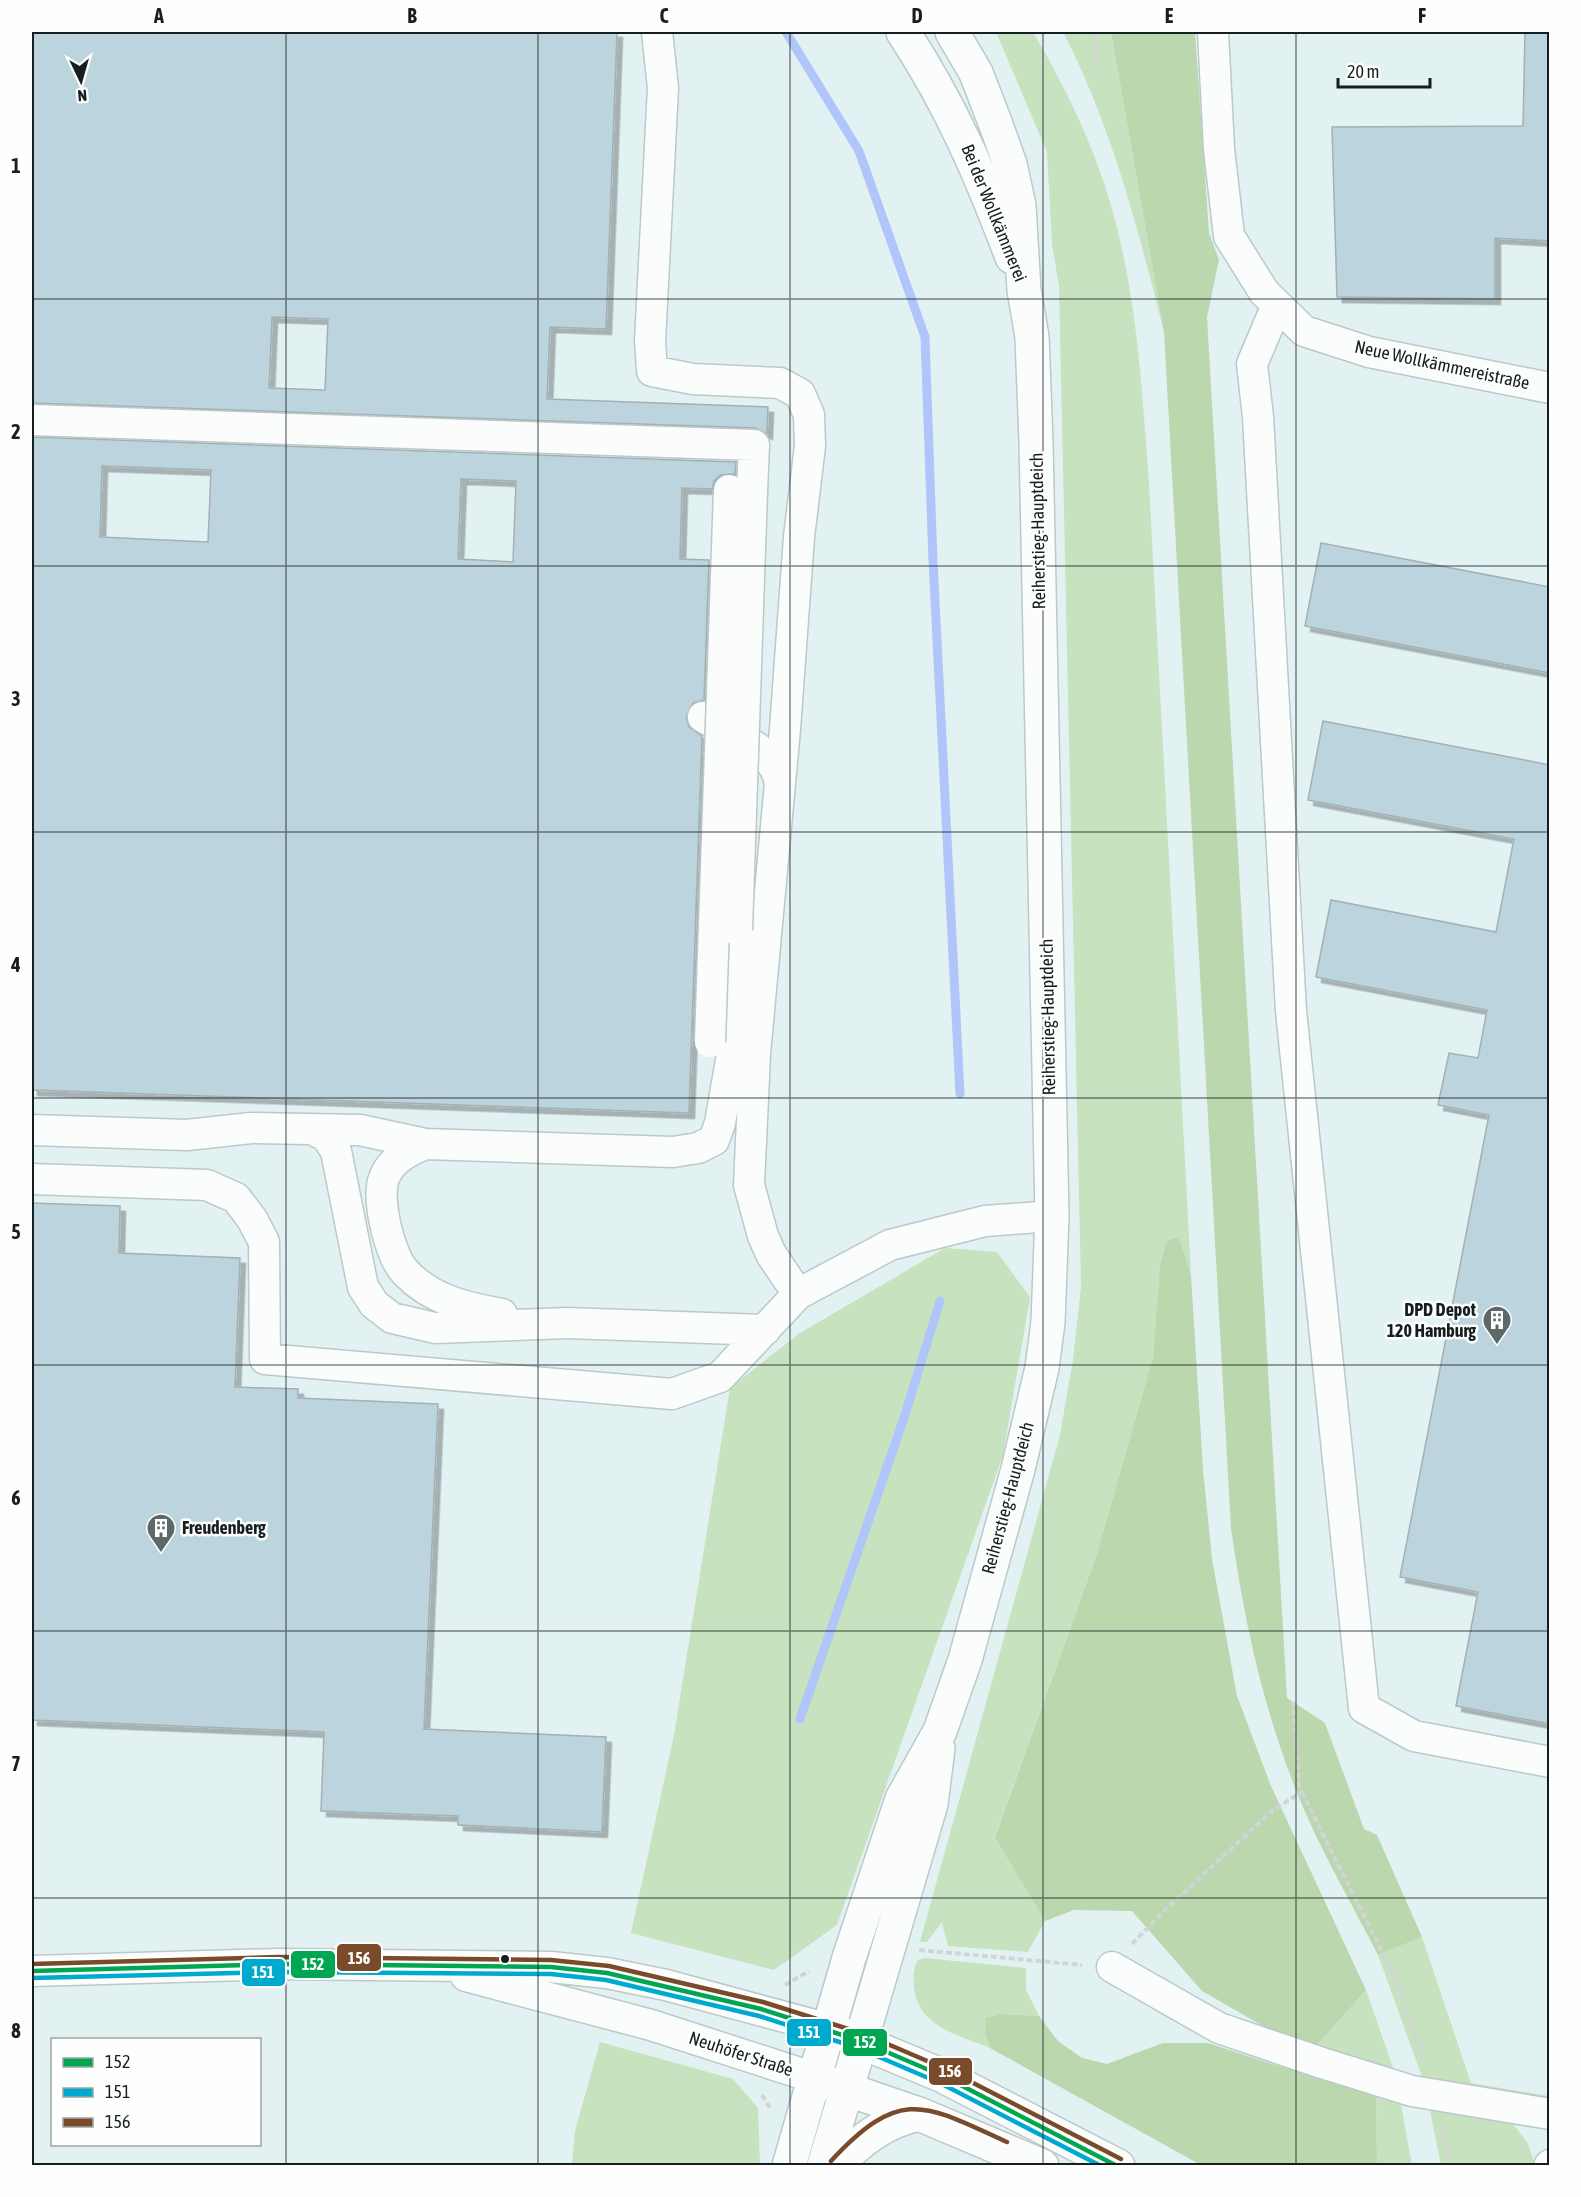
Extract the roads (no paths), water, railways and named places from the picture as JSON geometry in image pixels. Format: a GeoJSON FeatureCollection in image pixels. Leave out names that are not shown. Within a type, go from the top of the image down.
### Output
{"type":"FeatureCollection","features":[{"type":"Feature","properties":{"kind":"main road","name":"Bei der Wollkämmerei"},"geometry":{"type":"LineString","coordinates":[[903,32],[927,68],[978,168],[1024,290]]}},
{"type":"Feature","properties":{"kind":"main road","name":"Bei der Wollkämmerei"},"geometry":{"type":"LineString","coordinates":[[952,32],[976,73],[1010,164],[1019,206],[1024,290]]}},
{"type":"Feature","properties":{"kind":"main road","name":"Reiherstieg-Hauptdeich"},"geometry":{"type":"LineString","coordinates":[[789,2166],[902,1799],[940,1731],[964,1660],[1018,1469],[1042,1368],[1049,1312],[1052,1216],[1035,382],[1032,337],[1024,290]]}},
{"type":"Feature","properties":{"kind":"main road","name":"Reiherstieg-Hauptdeich"},"geometry":{"type":"LineString","coordinates":[[824,2166],[931,1804],[940,1731]]}},
{"type":"Feature","properties":{"kind":"main road","name":"Neuhöfer Straße"},"geometry":{"type":"LineString","coordinates":[[829,2030],[943,2076],[1118,2166]]}},
{"type":"Feature","properties":{"kind":"main road","name":"Neuhöfer Straße"},"geometry":{"type":"LineString","coordinates":[[815,2078],[919,2114],[1042,2166]]}},
{"type":"Feature","properties":{"kind":"main road"},"geometry":{"type":"LineString","coordinates":[[836,2166],[851,2149],[888,2123],[919,2114]]}},
{"type":"Feature","properties":{"kind":"street"},"geometry":{"type":"LineString","coordinates":[[657,32],[663,88],[650,341],[652,371],[693,379],[780,383],[801,394],[809,415],[810,446],[799,537],[780,784],[754,1054],[749,1185],[750,1200],[771,1254],[798,1294]]}},
{"type":"Feature","properties":{"kind":"street","name":"Neue Wollkämmereistraße"},"geometry":{"type":"LineString","coordinates":[[1213,32],[1219,149],[1229,236],[1264,292],[1304,331],[1369,352],[1550,388]]}},
{"type":"Feature","properties":{"kind":"street"},"geometry":{"type":"LineString","coordinates":[[1277,305],[1252,364],[1258,417],[1290,999],[1364,1708],[1414,1736],[1550,1762]]}},
{"type":"Feature","properties":{"kind":"street"},"geometry":{"type":"LineString","coordinates":[[32,420],[754,445],[734,1043],[718,1132],[707,1145],[673,1152],[425,1144],[360,1130],[311,1128],[251,1128],[187,1135],[32,1130]]}},
{"type":"Feature","properties":{"kind":"street"},"geometry":{"type":"LineString","coordinates":[[718,1132],[710,1042],[729,490]]}},
{"type":"Feature","properties":{"kind":"street"},"geometry":{"type":"LineString","coordinates":[[703,717],[764,753],[778,771],[780,784]]}},
{"type":"Feature","properties":{"kind":"street"},"geometry":{"type":"LineString","coordinates":[[311,1128],[326,1137],[336,1151],[363,1287],[374,1304],[392,1318],[435,1328],[567,1323],[765,1330]]}},
{"type":"Feature","properties":{"kind":"street"},"geometry":{"type":"LineString","coordinates":[[425,1144],[401,1156],[383,1178],[381,1202],[387,1230],[405,1272],[444,1300],[471,1309],[567,1323]]}},
{"type":"Feature","properties":{"kind":"street"},"geometry":{"type":"LineString","coordinates":[[32,1179],[207,1185],[236,1198],[252,1219],[264,1242],[265,1359],[672,1394],[720,1377],[798,1294],[890,1245],[985,1221],[1052,1216]]}},
{"type":"Feature","properties":{"kind":"street","name":"Neuhöfer Straße"},"geometry":{"type":"LineString","coordinates":[[32,1971],[278,1964],[550,1967],[607,1973],[717,1998],[829,2030]]}},
{"type":"Feature","properties":{"kind":"street","name":"Neuhöfer Straße"},"geometry":{"type":"LineString","coordinates":[[431,1966],[651,2025],[815,2078]]}},
{"type":"Feature","properties":{"kind":"street"},"geometry":{"type":"LineString","coordinates":[[1112,1967],[1219,2028],[1382,2083],[1436,2096],[1550,2114]]}},
{"type":"Feature","properties":{"kind":"waterway"},"geometry":{"type":"LineString","coordinates":[[786,32],[859,151],[925,337],[933,561],[960,1094]]}},
{"type":"Feature","properties":{"kind":"waterway"},"geometry":{"type":"LineString","coordinates":[[800,1719],[904,1418],[940,1301]]}},
{"type":"Feature","properties":{"kind":"place","name":"DPD Depot 120 Hamburg"},"geometry":{"type":"Point","coordinates":[1497,1346]}},
{"type":"Feature","properties":{"kind":"place","name":"Freudenberg"},"geometry":{"type":"Point","coordinates":[161,1554]}}]}
